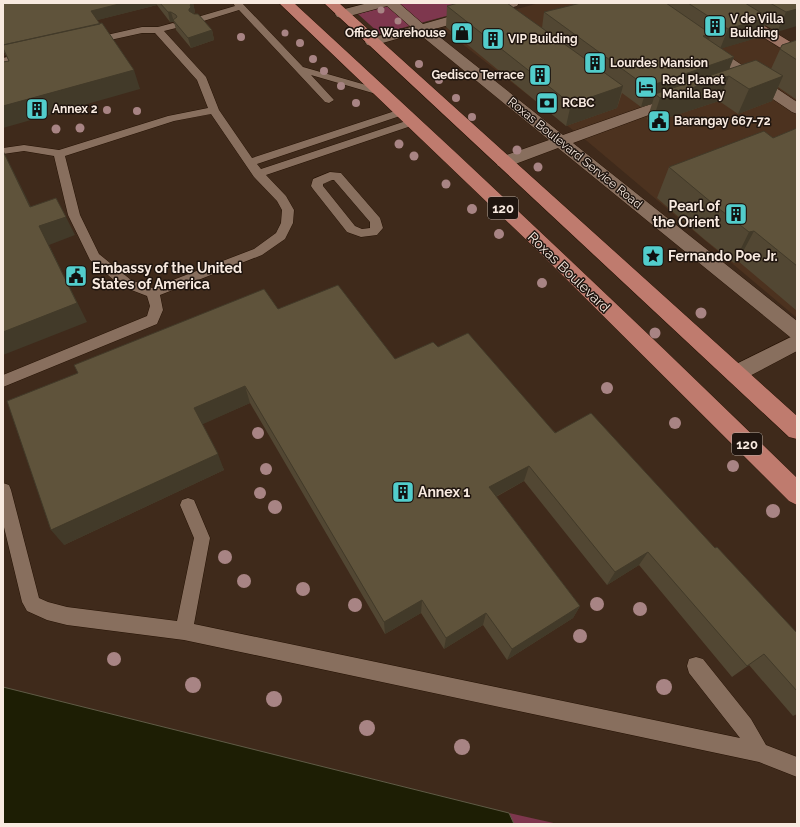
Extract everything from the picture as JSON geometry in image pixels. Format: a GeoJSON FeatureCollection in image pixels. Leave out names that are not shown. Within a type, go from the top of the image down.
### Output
{"type":"FeatureCollection","features":[{"type":"Feature","properties":{"kind":"highway","name":"Roxas Boulevard"},"geometry":{"type":"LineString","coordinates":[[286,3],[383,93],[697,394],[797,494]]}},
{"type":"Feature","properties":{"kind":"highway","name":"120"},"geometry":{"type":"LineString","coordinates":[[331,3],[797,430]]}},
{"type":"Feature","properties":{"kind":"main road"},"geometry":{"type":"LineString","coordinates":[[718,3],[797,52]]}},
{"type":"Feature","properties":{"kind":"street"},"geometry":{"type":"LineString","coordinates":[[342,14],[383,3]]}},
{"type":"Feature","properties":{"kind":"street","name":"Roxas Boulevard Service Road"},"geometry":{"type":"LineString","coordinates":[[391,3],[421,29],[797,332]]}},
{"type":"Feature","properties":{"kind":"street"},"geometry":{"type":"LineString","coordinates":[[372,42],[421,29],[493,5],[510,10]]}},
{"type":"Feature","properties":{"kind":"street"},"geometry":{"type":"LineString","coordinates":[[697,41],[754,73],[797,109]]}},
{"type":"Feature","properties":{"kind":"street"},"geometry":{"type":"LineString","coordinates":[[733,80],[754,73]]}},
{"type":"Feature","properties":{"kind":"street"},"geometry":{"type":"LineString","coordinates":[[504,162],[689,96]]}},
{"type":"Feature","properties":{"kind":"street"},"geometry":{"type":"LineString","coordinates":[[625,104],[638,114]]}},
{"type":"Feature","properties":{"kind":"street"},"geometry":{"type":"LineString","coordinates":[[735,374],[797,342]]}},
{"type":"Feature","properties":{"kind":"lane"},"geometry":{"type":"LineString","coordinates":[[197,20],[239,5],[329,100]]}},
{"type":"Feature","properties":{"kind":"lane"},"geometry":{"type":"LineString","coordinates":[[80,44],[142,30],[158,30],[173,26]]}},
{"type":"Feature","properties":{"kind":"lane"},"geometry":{"type":"LineString","coordinates":[[59,154],[74,216],[94,257],[126,283],[152,292],[258,252],[281,236],[287,223],[288,210],[282,199],[258,174],[214,110],[202,80],[158,30]]}},
{"type":"Feature","properties":{"kind":"lane"},"geometry":{"type":"LineString","coordinates":[[3,61],[34,54]]}},
{"type":"Feature","properties":{"kind":"lane"},"geometry":{"type":"LineString","coordinates":[[299,69],[383,93]]}},
{"type":"Feature","properties":{"kind":"lane"},"geometry":{"type":"LineString","coordinates":[[3,151],[23,147],[41,149],[59,154],[172,118],[214,110]]}},
{"type":"Feature","properties":{"kind":"lane"},"geometry":{"type":"LineString","coordinates":[[250,162],[408,117]]}},
{"type":"Feature","properties":{"kind":"lane"},"geometry":{"type":"LineString","coordinates":[[258,174],[307,158],[408,117]]}},
{"type":"Feature","properties":{"kind":"lane"},"geometry":{"type":"LineString","coordinates":[[307,158],[323,179]]}},
{"type":"Feature","properties":{"kind":"lane"},"geometry":{"type":"LineString","coordinates":[[330,176],[337,176],[376,221],[378,228],[373,232],[361,233],[351,229],[317,186],[317,182],[323,179],[330,176]]}},
{"type":"Feature","properties":{"kind":"lane"},"geometry":{"type":"LineString","coordinates":[[3,381],[152,320],[156,314],[158,305],[152,292]]}},
{"type":"Feature","properties":{"kind":"lane"},"geometry":{"type":"LineString","coordinates":[[3,490],[31,602],[47,611],[67,616],[184,631],[759,752],[797,767]]}},
{"type":"Feature","properties":{"kind":"lane"},"geometry":{"type":"LineString","coordinates":[[184,631],[202,538],[188,505]]}},
{"type":"Feature","properties":{"kind":"lane"},"geometry":{"type":"LineString","coordinates":[[696,666],[744,726],[759,752]]}},
{"type":"Feature","properties":{"kind":"shaded area"},"geometry":{"type":"Polygon","coordinates":[[[400,3],[494,3],[380,34],[358,14],[400,3]]]}},
{"type":"Feature","properties":{"kind":"shaded area"},"geometry":{"type":"Polygon","coordinates":[[[539,3],[706,3],[797,59],[797,318],[587,141],[443,29],[539,3]]]}},
{"type":"Feature","properties":{"kind":"shaded area"},"geometry":{"type":"Polygon","coordinates":[[[3,687],[509,813],[514,824],[3,824],[3,687]]]}},
{"type":"Feature","properties":{"kind":"shaded area"},"geometry":{"type":"Polygon","coordinates":[[[509,813],[558,824],[514,824],[509,813]]]}},
{"type":"Feature","properties":{"kind":"building"},"geometry":{"type":"Polygon","coordinates":[[[3,3],[123,3],[91,11],[100,24],[3,45],[3,3]]]}},
{"type":"Feature","properties":{"kind":"building"},"geometry":{"type":"Polygon","coordinates":[[[160,3],[192,3],[189,11],[194,14],[198,14],[212,30],[188,38],[173,20],[177,17],[176,15],[168,12],[160,3]]]}},
{"type":"Feature","properties":{"kind":"building"},"geometry":{"type":"Polygon","coordinates":[[[458,3],[507,3],[623,86],[571,104],[447,6],[458,3]]]}},
{"type":"Feature","properties":{"kind":"building"},"geometry":{"type":"Polygon","coordinates":[[[581,3],[666,3],[711,34],[703,36],[734,57],[647,87],[544,12],[581,3]]]}},
{"type":"Feature","properties":{"kind":"building"},"geometry":{"type":"Polygon","coordinates":[[[688,3],[745,3],[768,17],[728,29],[688,3]]]}},
{"type":"Feature","properties":{"kind":"building"},"geometry":{"type":"Polygon","coordinates":[[[770,3],[797,3],[797,9],[786,12],[770,3]]]}},
{"type":"Feature","properties":{"kind":"building"},"geometry":{"type":"Polygon","coordinates":[[[102,23],[134,70],[3,106],[3,62],[9,61],[3,45],[102,23]]]}},
{"type":"Feature","properties":{"kind":"building"},"geometry":{"type":"Polygon","coordinates":[[[797,40],[797,60],[780,49],[782,45],[797,40]]]}},
{"type":"Feature","properties":{"kind":"building"},"geometry":{"type":"Polygon","coordinates":[[[756,60],[783,76],[749,89],[729,76],[660,98],[655,94],[756,60]]]}},
{"type":"Feature","properties":{"kind":"building","name":"Pearl of the Orient"},"geometry":{"type":"Polygon","coordinates":[[[797,128],[797,266],[754,231],[749,232],[669,167],[764,131],[773,138],[797,128]]]}},
{"type":"Feature","properties":{"kind":"building"},"geometry":{"type":"Polygon","coordinates":[[[3,151],[30,207],[56,198],[66,217],[39,226],[77,303],[3,332],[3,151]]]}},
{"type":"Feature","properties":{"kind":"building","name":"Annex 1"},"geometry":{"type":"Polygon","coordinates":[[[338,285],[395,359],[433,342],[438,347],[468,333],[555,433],[591,413],[715,548],[717,547],[797,633],[797,691],[764,654],[747,666],[648,552],[615,572],[529,466],[489,487],[580,606],[512,649],[486,613],[446,638],[422,600],[384,622],[245,386],[194,408],[218,454],[51,530],[7,401],[78,373],[74,365],[264,289],[278,309],[338,285]]]}},
{"type":"Feature","properties":{"kind":"place","name":"V de Villa Building"},"geometry":{"type":"Point","coordinates":[715,26]}},
{"type":"Feature","properties":{"kind":"place","name":"Office Warehouse"},"geometry":{"type":"Point","coordinates":[462,33]}},
{"type":"Feature","properties":{"kind":"place","name":"VIP Building"},"geometry":{"type":"Point","coordinates":[493,39]}},
{"type":"Feature","properties":{"kind":"place","name":"Lourdes Mansion"},"geometry":{"type":"Point","coordinates":[595,63]}},
{"type":"Feature","properties":{"kind":"place","name":"Gedisco Terrace"},"geometry":{"type":"Point","coordinates":[540,75]}},
{"type":"Feature","properties":{"kind":"place","name":"Red Planet Manila Bay"},"geometry":{"type":"Point","coordinates":[646,87]}},
{"type":"Feature","properties":{"kind":"place","name":"RCBC"},"geometry":{"type":"Point","coordinates":[547,103]}},
{"type":"Feature","properties":{"kind":"place","name":"Annex 2"},"geometry":{"type":"Point","coordinates":[37,109]}},
{"type":"Feature","properties":{"kind":"place","name":"Barangay 667-72"},"geometry":{"type":"Point","coordinates":[659,121]}},
{"type":"Feature","properties":{"kind":"place","name":"Pearl of the Orient"},"geometry":{"type":"Point","coordinates":[736,214]}},
{"type":"Feature","properties":{"kind":"place","name":"Fernando Poe Jr."},"geometry":{"type":"Point","coordinates":[653,256]}},
{"type":"Feature","properties":{"kind":"place","name":"Embassy of the United States of America"},"geometry":{"type":"Point","coordinates":[76,276]}},
{"type":"Feature","properties":{"kind":"place","name":"Annex 1"},"geometry":{"type":"Point","coordinates":[403,492]}}]}
